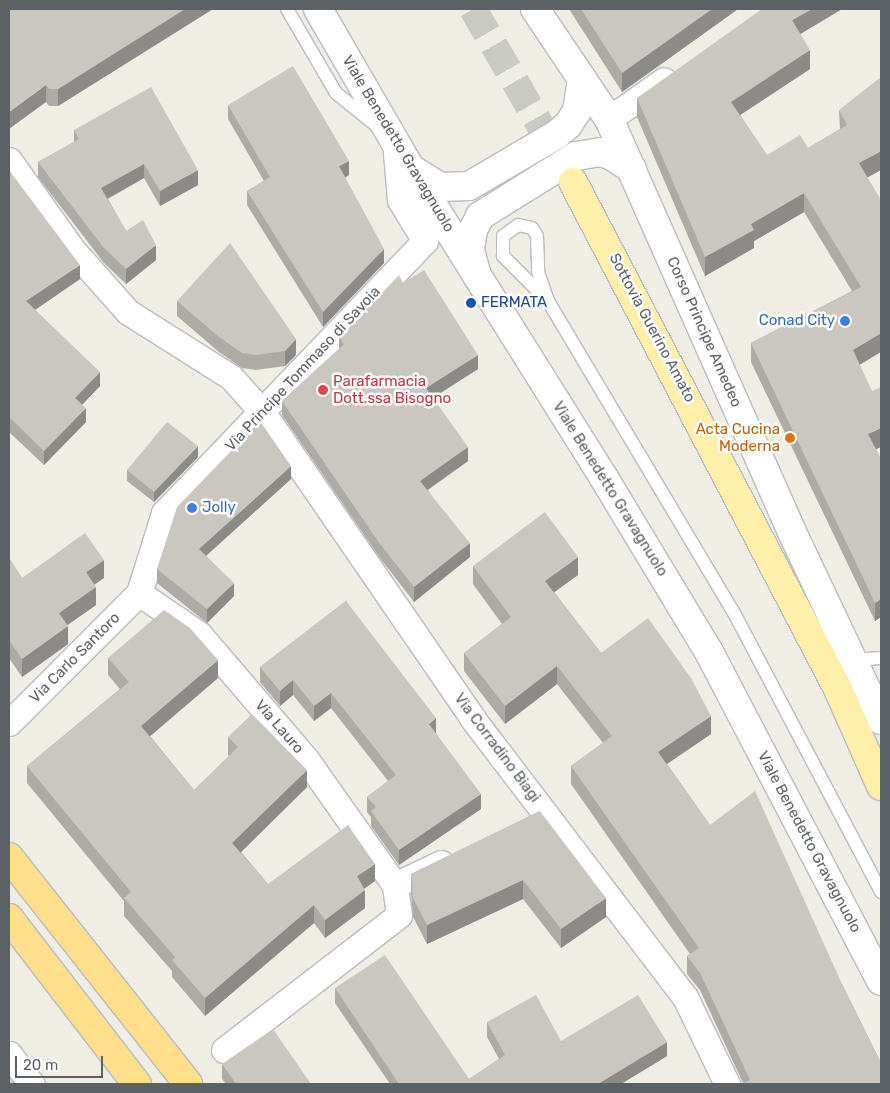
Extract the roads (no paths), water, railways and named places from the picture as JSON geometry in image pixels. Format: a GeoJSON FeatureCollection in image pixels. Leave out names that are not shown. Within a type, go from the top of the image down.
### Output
{"type":"FeatureCollection","features":[{"type":"Feature","properties":{"kind":"highway"},"geometry":{"type":"LineString","coordinates":[[9,857],[188,1084]]}},
{"type":"Feature","properties":{"kind":"highway"},"geometry":{"type":"LineString","coordinates":[[9,918],[137,1084]]}},
{"type":"Feature","properties":{"kind":"main road","name":"Viale Benedetto Gravagnuolo"},"geometry":{"type":"LineString","coordinates":[[318,9],[410,168],[604,478],[709,652],[881,981]]}},
{"type":"Feature","properties":{"kind":"main road","name":"Corso Principe Amedeo"},"geometry":{"type":"LineString","coordinates":[[535,9],[609,119],[792,532],[881,720]]}},
{"type":"Feature","properties":{"kind":"main road"},"geometry":{"type":"LineString","coordinates":[[410,168],[441,187],[469,186],[556,135],[568,125],[577,111],[582,79]]}},
{"type":"Feature","properties":{"kind":"main road"},"geometry":{"type":"LineString","coordinates":[[477,276],[470,249],[473,230],[480,216],[576,156],[600,152],[612,156],[632,169]]}},
{"type":"Feature","properties":{"kind":"main road","name":"Sottovia Guerino Amato"},"geometry":{"type":"LineString","coordinates":[[574,182],[838,689],[881,786]]}},
{"type":"Feature","properties":{"kind":"main road","name":"Sottovia Guerino Amato"},"geometry":{"type":"LineString","coordinates":[[838,689],[881,755]]}},
{"type":"Feature","properties":{"kind":"street"},"geometry":{"type":"LineString","coordinates":[[609,119],[687,63]]}},
{"type":"Feature","properties":{"kind":"street","name":"Via Principe Tommaso di Savoia"},"geometry":{"type":"LineString","coordinates":[[139,592],[164,513],[263,413],[425,242],[400,200],[395,142]]}},
{"type":"Feature","properties":{"kind":"street","name":"Via Corradino Biagi"},"geometry":{"type":"LineString","coordinates":[[9,160],[72,249],[128,312],[231,377],[263,413],[473,719],[685,996],[728,1084]]}},
{"type":"Feature","properties":{"kind":"street","name":"Via Carlo Santoro"},"geometry":{"type":"LineString","coordinates":[[15,718],[139,592]]}},
{"type":"Feature","properties":{"kind":"street","name":"Via Lauro"},"geometry":{"type":"LineString","coordinates":[[139,592],[200,635],[306,758],[395,885],[399,915],[224,1050]]}},
{"type":"Feature","properties":{"kind":"street"},"geometry":{"type":"LineString","coordinates":[[519,825],[545,812]]}},
{"type":"Feature","properties":{"kind":"street"},"geometry":{"type":"LineString","coordinates":[[395,885],[466,851]]}},
{"type":"Feature","properties":{"kind":"street"},"geometry":{"type":"LineString","coordinates":[[9,1054],[32,1084]]}},
{"type":"Feature","properties":{"kind":"lane"},"geometry":{"type":"LineString","coordinates":[[287,9],[336,92],[395,142]]}},
{"type":"Feature","properties":{"kind":"lane"},"geometry":{"type":"LineString","coordinates":[[548,301],[503,256],[503,236],[518,225],[532,228],[537,236],[538,272],[548,301],[733,611],[881,892]]}},
{"type":"Feature","properties":{"kind":"lane"},"geometry":{"type":"LineString","coordinates":[[853,660],[881,658]]}},
{"type":"Feature","properties":{"kind":"tunnel"},"geometry":{"type":"LineString","coordinates":[[473,9],[573,182]]}},
{"type":"Feature","properties":{"kind":"place","name":"FERMATA"},"geometry":{"type":"Point","coordinates":[471,303]}},
{"type":"Feature","properties":{"kind":"place","name":"Conad City"},"geometry":{"type":"Point","coordinates":[845,321]}},
{"type":"Feature","properties":{"kind":"place","name":"Parafarmacia Dott.ssa Bisogno"},"geometry":{"type":"Point","coordinates":[323,390]}},
{"type":"Feature","properties":{"kind":"place","name":"Acta Cucina Moderna"},"geometry":{"type":"Point","coordinates":[790,438]}},
{"type":"Feature","properties":{"kind":"place","name":"Jolly"},"geometry":{"type":"Point","coordinates":[192,508]}}]}
